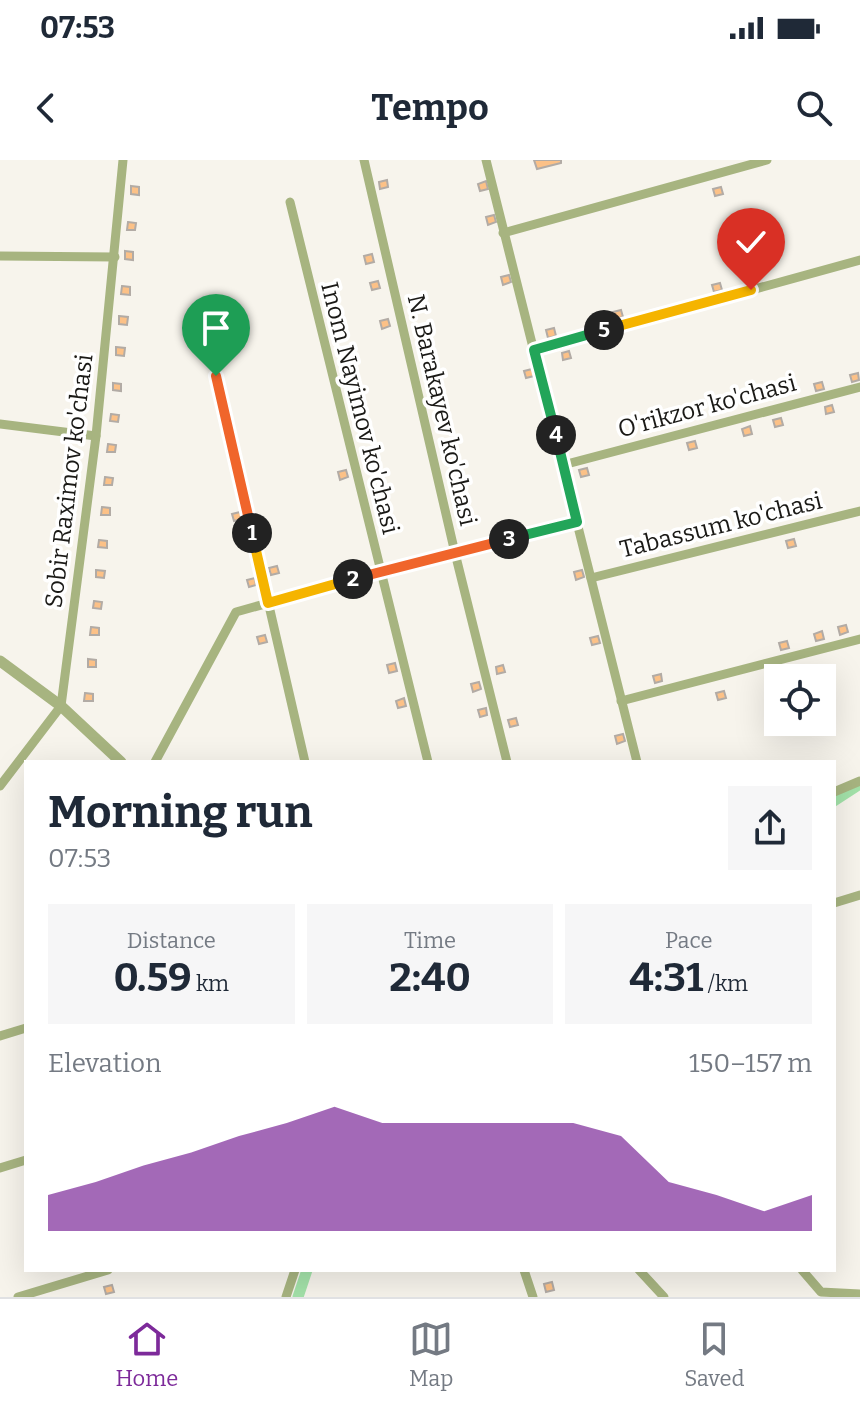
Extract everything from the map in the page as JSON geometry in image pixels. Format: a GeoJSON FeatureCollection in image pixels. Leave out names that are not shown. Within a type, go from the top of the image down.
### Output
{"type":"FeatureCollection","features":[{"type":"Feature","properties":{"kind":"street","name":"Sobir Raximov ko'chasi"},"geometry":{"type":"LineString","coordinates":[[0,786],[61,706],[96,436],[123,160]]}},
{"type":"Feature","properties":{"kind":"street","name":"N. Barakayev ko'chasi"},"geometry":{"type":"LineString","coordinates":[[364,160],[507,760]]}},
{"type":"Feature","properties":{"kind":"street"},"geometry":{"type":"LineString","coordinates":[[486,160],[636,760]]}},
{"type":"Feature","properties":{"kind":"street"},"geometry":{"type":"LineString","coordinates":[[503,233],[767,160]]}},
{"type":"Feature","properties":{"kind":"street","name":"Inom Nayimov ko'chasi"},"geometry":{"type":"LineString","coordinates":[[290,202],[427,760]]}},
{"type":"Feature","properties":{"kind":"street"},"geometry":{"type":"LineString","coordinates":[[0,256],[115,257]]}},
{"type":"Feature","properties":{"kind":"street"},"geometry":{"type":"LineString","coordinates":[[534,350],[860,260]]}},
{"type":"Feature","properties":{"kind":"street"},"geometry":{"type":"LineString","coordinates":[[206,310],[216,376],[305,760]]}},
{"type":"Feature","properties":{"kind":"street","name":"O'rikzor ko'chasi"},"geometry":{"type":"LineString","coordinates":[[563,465],[860,387]]}},
{"type":"Feature","properties":{"kind":"street"},"geometry":{"type":"LineString","coordinates":[[0,424],[96,436]]}},
{"type":"Feature","properties":{"kind":"street","name":"Tabassum ko'chasi"},"geometry":{"type":"LineString","coordinates":[[591,578],[860,511]]}},
{"type":"Feature","properties":{"kind":"street"},"geometry":{"type":"LineString","coordinates":[[156,760],[236,612],[577,522]]}},
{"type":"Feature","properties":{"kind":"street"},"geometry":{"type":"LineString","coordinates":[[621,701],[860,639]]}},
{"type":"Feature","properties":{"kind":"street"},"geometry":{"type":"LineString","coordinates":[[0,661],[61,706],[119,760]]}},
{"type":"Feature","properties":{"kind":"street"},"geometry":{"type":"LineString","coordinates":[[836,791],[860,781]]}},
{"type":"Feature","properties":{"kind":"street"},"geometry":{"type":"LineString","coordinates":[[836,902],[860,895]]}},
{"type":"Feature","properties":{"kind":"street"},"geometry":{"type":"LineString","coordinates":[[0,1036],[24,1029]]}},
{"type":"Feature","properties":{"kind":"street"},"geometry":{"type":"LineString","coordinates":[[0,1168],[24,1161]]}},
{"type":"Feature","properties":{"kind":"street"},"geometry":{"type":"LineString","coordinates":[[18,1297],[101,1272]]}},
{"type":"Feature","properties":{"kind":"street"},"geometry":{"type":"LineString","coordinates":[[286,1297],[294,1272]]}},
{"type":"Feature","properties":{"kind":"street"},"geometry":{"type":"LineString","coordinates":[[525,1272],[533,1297]]}},
{"type":"Feature","properties":{"kind":"street"},"geometry":{"type":"LineString","coordinates":[[641,1272],[664,1297]]}},
{"type":"Feature","properties":{"kind":"street"},"geometry":{"type":"LineString","coordinates":[[804,1272],[821,1292],[860,1294]]}},
{"type":"Feature","properties":{"kind":"building"},"geometry":{"type":"Polygon","coordinates":[[[534,160],[561,160],[561,163],[537,169],[534,160]]]}},
{"type":"Feature","properties":{"kind":"building"},"geometry":{"type":"Polygon","coordinates":[[[387,180],[388,187],[380,189],[379,182],[387,180]]]}},
{"type":"Feature","properties":{"kind":"building"},"geometry":{"type":"Polygon","coordinates":[[[486,181],[488,189],[480,191],[478,184],[486,181]]]}},
{"type":"Feature","properties":{"kind":"building"},"geometry":{"type":"Polygon","coordinates":[[[131,186],[139,187],[139,195],[131,194],[131,186]]]}},
{"type":"Feature","properties":{"kind":"building"},"geometry":{"type":"Polygon","coordinates":[[[721,187],[723,194],[715,196],[713,189],[721,187]]]}},
{"type":"Feature","properties":{"kind":"building"},"geometry":{"type":"Polygon","coordinates":[[[494,215],[496,222],[488,225],[486,217],[494,215]]]}},
{"type":"Feature","properties":{"kind":"building"},"geometry":{"type":"Polygon","coordinates":[[[128,222],[136,223],[135,230],[127,230],[128,222]]]}},
{"type":"Feature","properties":{"kind":"building"},"geometry":{"type":"Polygon","coordinates":[[[125,251],[133,252],[133,260],[125,259],[125,251]]]}},
{"type":"Feature","properties":{"kind":"building"},"geometry":{"type":"Polygon","coordinates":[[[372,254],[374,262],[366,264],[364,256],[372,254]]]}},
{"type":"Feature","properties":{"kind":"building"},"geometry":{"type":"Polygon","coordinates":[[[509,275],[511,282],[503,285],[501,277],[509,275]]]}},
{"type":"Feature","properties":{"kind":"building"},"geometry":{"type":"Polygon","coordinates":[[[378,281],[380,288],[372,290],[370,283],[378,281]]]}},
{"type":"Feature","properties":{"kind":"building"},"geometry":{"type":"Polygon","coordinates":[[[720,283],[722,290],[714,292],[712,285],[720,283]]]}},
{"type":"Feature","properties":{"kind":"building"},"geometry":{"type":"Polygon","coordinates":[[[122,286],[130,287],[130,295],[121,294],[122,286]]]}},
{"type":"Feature","properties":{"kind":"building"},"geometry":{"type":"Polygon","coordinates":[[[621,310],[623,317],[615,319],[613,312],[621,310]]]}},
{"type":"Feature","properties":{"kind":"building"},"geometry":{"type":"Polygon","coordinates":[[[119,316],[128,317],[127,325],[119,324],[119,316]]]}},
{"type":"Feature","properties":{"kind":"building"},"geometry":{"type":"Polygon","coordinates":[[[388,319],[390,326],[382,329],[380,321],[388,319]]]}},
{"type":"Feature","properties":{"kind":"building"},"geometry":{"type":"Polygon","coordinates":[[[554,328],[556,336],[548,338],[546,330],[554,328]]]}},
{"type":"Feature","properties":{"kind":"building"},"geometry":{"type":"Polygon","coordinates":[[[116,347],[125,348],[124,356],[116,355],[116,347]]]}},
{"type":"Feature","properties":{"kind":"building"},"geometry":{"type":"Polygon","coordinates":[[[569,351],[571,358],[563,360],[562,353],[569,351]]]}},
{"type":"Feature","properties":{"kind":"building"},"geometry":{"type":"Polygon","coordinates":[[[227,352],[229,359],[221,361],[219,354],[227,352]]]}},
{"type":"Feature","properties":{"kind":"building"},"geometry":{"type":"Polygon","coordinates":[[[532,369],[534,376],[526,378],[524,371],[532,369]]]}},
{"type":"Feature","properties":{"kind":"building"},"geometry":{"type":"Polygon","coordinates":[[[858,373],[859,380],[852,382],[850,375],[858,373]]]}},
{"type":"Feature","properties":{"kind":"building"},"geometry":{"type":"Polygon","coordinates":[[[822,382],[824,389],[816,391],[814,384],[822,382]]]}},
{"type":"Feature","properties":{"kind":"building"},"geometry":{"type":"Polygon","coordinates":[[[113,383],[121,384],[121,391],[113,390],[113,383]]]}},
{"type":"Feature","properties":{"kind":"building"},"geometry":{"type":"Polygon","coordinates":[[[437,389],[439,396],[431,398],[429,391],[437,389]]]}},
{"type":"Feature","properties":{"kind":"building"},"geometry":{"type":"Polygon","coordinates":[[[832,405],[834,412],[826,414],[825,407],[832,405]]]}},
{"type":"Feature","properties":{"kind":"building"},"geometry":{"type":"Polygon","coordinates":[[[111,414],[119,415],[118,422],[110,421],[111,414]]]}},
{"type":"Feature","properties":{"kind":"building"},"geometry":{"type":"Polygon","coordinates":[[[781,418],[783,425],[775,427],[773,420],[781,418]]]}},
{"type":"Feature","properties":{"kind":"building"},"geometry":{"type":"Polygon","coordinates":[[[750,426],[752,434],[744,436],[742,429],[750,426]]]}},
{"type":"Feature","properties":{"kind":"building"},"geometry":{"type":"Polygon","coordinates":[[[695,441],[697,448],[689,450],[687,443],[695,441]]]}},
{"type":"Feature","properties":{"kind":"building"},"geometry":{"type":"Polygon","coordinates":[[[108,444],[116,445],[115,452],[107,452],[108,444]]]}},
{"type":"Feature","properties":{"kind":"building"},"geometry":{"type":"Polygon","coordinates":[[[453,456],[455,463],[447,465],[445,458],[453,456]]]}},
{"type":"Feature","properties":{"kind":"building"},"geometry":{"type":"Polygon","coordinates":[[[587,468],[589,475],[581,477],[579,470],[587,468]]]}},
{"type":"Feature","properties":{"kind":"building"},"geometry":{"type":"Polygon","coordinates":[[[346,470],[348,477],[340,480],[338,472],[346,470]]]}},
{"type":"Feature","properties":{"kind":"building"},"geometry":{"type":"Polygon","coordinates":[[[105,477],[113,478],[112,485],[104,485],[105,477]]]}},
{"type":"Feature","properties":{"kind":"building"},"geometry":{"type":"Polygon","coordinates":[[[102,507],[110,508],[110,515],[101,515],[102,507]]]}},
{"type":"Feature","properties":{"kind":"building"},"geometry":{"type":"Polygon","coordinates":[[[240,512],[242,519],[234,521],[232,514],[240,512]]]}},
{"type":"Feature","properties":{"kind":"building"},"geometry":{"type":"Polygon","coordinates":[[[794,539],[796,546],[788,548],[786,541],[794,539]]]}},
{"type":"Feature","properties":{"kind":"building"},"geometry":{"type":"Polygon","coordinates":[[[99,540],[107,541],[107,548],[98,547],[99,540]]]}},
{"type":"Feature","properties":{"kind":"building"},"geometry":{"type":"Polygon","coordinates":[[[277,566],[279,573],[271,575],[269,568],[277,566]]]}},
{"type":"Feature","properties":{"kind":"building"},"geometry":{"type":"Polygon","coordinates":[[[96,570],[105,571],[104,578],[96,577],[96,570]]]}},
{"type":"Feature","properties":{"kind":"building"},"geometry":{"type":"Polygon","coordinates":[[[582,570],[584,577],[576,580],[574,572],[582,570]]]}},
{"type":"Feature","properties":{"kind":"building"},"geometry":{"type":"Polygon","coordinates":[[[255,578],[256,585],[249,587],[247,580],[255,578]]]}},
{"type":"Feature","properties":{"kind":"building"},"geometry":{"type":"Polygon","coordinates":[[[94,601],[102,602],[101,609],[93,608],[94,601]]]}},
{"type":"Feature","properties":{"kind":"building"},"geometry":{"type":"Polygon","coordinates":[[[846,625],[848,632],[840,635],[838,627],[846,625]]]}},
{"type":"Feature","properties":{"kind":"building"},"geometry":{"type":"Polygon","coordinates":[[[91,627],[99,628],[99,635],[90,635],[91,627]]]}},
{"type":"Feature","properties":{"kind":"building"},"geometry":{"type":"Polygon","coordinates":[[[822,631],[824,639],[816,641],[814,634],[822,631]]]}},
{"type":"Feature","properties":{"kind":"building"},"geometry":{"type":"Polygon","coordinates":[[[265,635],[267,642],[259,644],[257,637],[265,635]]]}},
{"type":"Feature","properties":{"kind":"building"},"geometry":{"type":"Polygon","coordinates":[[[598,636],[600,643],[592,645],[590,638],[598,636]]]}},
{"type":"Feature","properties":{"kind":"building"},"geometry":{"type":"Polygon","coordinates":[[[787,641],[789,648],[781,650],[779,643],[787,641]]]}},
{"type":"Feature","properties":{"kind":"building"},"geometry":{"type":"Polygon","coordinates":[[[88,659],[96,660],[96,667],[88,667],[88,659]]]}},
{"type":"Feature","properties":{"kind":"building"},"geometry":{"type":"Polygon","coordinates":[[[395,663],[397,671],[389,673],[387,665],[395,663]]]}},
{"type":"Feature","properties":{"kind":"building"},"geometry":{"type":"Polygon","coordinates":[[[503,665],[505,672],[497,674],[496,667],[503,665]]]}},
{"type":"Feature","properties":{"kind":"building"},"geometry":{"type":"Polygon","coordinates":[[[661,674],[662,681],[655,683],[653,676],[661,674]]]}},
{"type":"Feature","properties":{"kind":"building"},"geometry":{"type":"Polygon","coordinates":[[[479,682],[481,689],[473,692],[471,684],[479,682]]]}},
{"type":"Feature","properties":{"kind":"building"},"geometry":{"type":"Polygon","coordinates":[[[724,691],[726,698],[718,700],[716,693],[724,691]]]}},
{"type":"Feature","properties":{"kind":"building"},"geometry":{"type":"Polygon","coordinates":[[[85,693],[93,694],[93,701],[84,701],[85,693]]]}},
{"type":"Feature","properties":{"kind":"building"},"geometry":{"type":"Polygon","coordinates":[[[404,698],[406,706],[398,708],[396,701],[404,698]]]}},
{"type":"Feature","properties":{"kind":"building"},"geometry":{"type":"Polygon","coordinates":[[[486,708],[487,715],[480,717],[478,710],[486,708]]]}},
{"type":"Feature","properties":{"kind":"building"},"geometry":{"type":"Polygon","coordinates":[[[516,718],[518,725],[510,727],[508,720],[516,718]]]}},
{"type":"Feature","properties":{"kind":"building"},"geometry":{"type":"Polygon","coordinates":[[[623,734],[625,741],[617,744],[615,736],[623,734]]]}},
{"type":"Feature","properties":{"kind":"building"},"geometry":{"type":"Polygon","coordinates":[[[552,1282],[554,1290],[546,1292],[544,1284],[552,1282]]]}},
{"type":"Feature","properties":{"kind":"building"},"geometry":{"type":"Polygon","coordinates":[[[112,1285],[114,1292],[106,1294],[104,1287],[112,1285]]]}},
{"type":"Feature","properties":{"kind":"waterway"},"geometry":{"type":"LineString","coordinates":[[836,800],[860,784]]}},
{"type":"Feature","properties":{"kind":"waterway"},"geometry":{"type":"LineString","coordinates":[[298,1297],[306,1272]]}},
{"type":"Feature","properties":{"kind":"route"},"geometry":{"type":"LineString","coordinates":[[216,376],[268,603],[577,522],[534,350],[751,290]]}}]}
